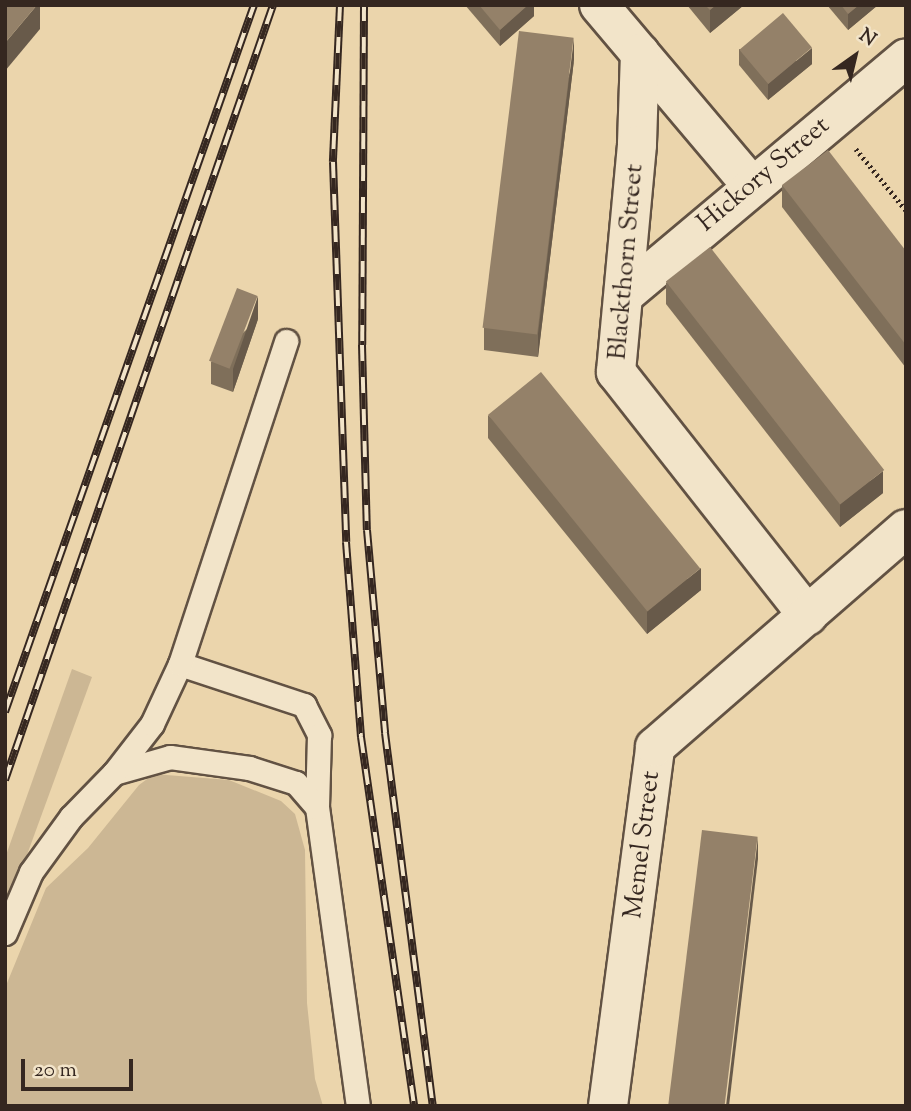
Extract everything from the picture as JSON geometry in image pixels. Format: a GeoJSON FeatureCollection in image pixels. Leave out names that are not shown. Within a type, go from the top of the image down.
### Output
{"type":"FeatureCollection","features":[{"type":"Feature","properties":{"kind":"street"},"geometry":{"type":"LineString","coordinates":[[599,5],[750,184]]}},
{"type":"Feature","properties":{"kind":"street","name":"Blackthorn Street"},"geometry":{"type":"LineString","coordinates":[[640,53],[624,295],[616,372],[808,615]]}},
{"type":"Feature","properties":{"kind":"street","name":"Hickory Street"},"geometry":{"type":"LineString","coordinates":[[624,295],[750,184],[906,58]]}},
{"type":"Feature","properties":{"kind":"street","name":"Memel Street"},"geometry":{"type":"LineString","coordinates":[[608,1106],[655,747],[906,529]]}},
{"type":"Feature","properties":{"kind":"lane"},"geometry":{"type":"LineString","coordinates":[[5,933],[31,872],[71,817],[114,773],[152,724],[180,664],[286,341]]}},
{"type":"Feature","properties":{"kind":"lane"},"geometry":{"type":"LineString","coordinates":[[180,664],[304,705],[319,735],[317,807],[358,1106]]}},
{"type":"Feature","properties":{"kind":"lane"},"geometry":{"type":"LineString","coordinates":[[114,773],[170,757],[249,768],[296,783],[317,807]]}},
{"type":"Feature","properties":{"kind":"path"},"geometry":{"type":"LineString","coordinates":[[832,118],[906,210]]}},
{"type":"Feature","properties":{"kind":"shaded area"},"geometry":{"type":"Polygon","coordinates":[[[72,669],[92,677],[5,915],[5,858],[72,669]]]}},
{"type":"Feature","properties":{"kind":"shaded area"},"geometry":{"type":"Polygon","coordinates":[[[154,774],[229,780],[281,801],[295,814],[305,850],[307,1003],[315,1079],[323,1106],[5,1106],[5,988],[46,888],[88,848],[139,785],[154,774]]]}},
{"type":"Feature","properties":{"kind":"building"},"geometry":{"type":"Polygon","coordinates":[[[5,5],[37,5],[5,43],[5,5]]]}},
{"type":"Feature","properties":{"kind":"building"},"geometry":{"type":"Polygon","coordinates":[[[479,5],[528,5],[500,30],[479,5]]]}},
{"type":"Feature","properties":{"kind":"building"},"geometry":{"type":"Polygon","coordinates":[[[841,5],[859,5],[848,14],[841,5]]]}},
{"type":"Feature","properties":{"kind":"building"},"geometry":{"type":"Polygon","coordinates":[[[783,13],[812,47],[768,84],[739,50],[783,13]]]}},
{"type":"Feature","properties":{"kind":"building"},"geometry":{"type":"Polygon","coordinates":[[[519,31],[574,38],[537,334],[483,328],[519,31]]]}},
{"type":"Feature","properties":{"kind":"building"},"geometry":{"type":"Polygon","coordinates":[[[828,150],[906,251],[906,345],[782,185],[828,150]]]}},
{"type":"Feature","properties":{"kind":"building"},"geometry":{"type":"Polygon","coordinates":[[[710,247],[884,470],[840,504],[666,281],[710,247]]]}},
{"type":"Feature","properties":{"kind":"building"},"geometry":{"type":"Polygon","coordinates":[[[237,288],[258,296],[230,369],[209,361],[237,288]]]}},
{"type":"Feature","properties":{"kind":"building"},"geometry":{"type":"Polygon","coordinates":[[[541,372],[700,569],[647,611],[488,415],[541,372]]]}},
{"type":"Feature","properties":{"kind":"building"},"geometry":{"type":"Polygon","coordinates":[[[702,830],[758,837],[725,1106],[668,1106],[702,830]]]}},
{"type":"Feature","properties":{"kind":"railway"},"geometry":{"type":"LineString","coordinates":[[5,712],[254,5]]}},
{"type":"Feature","properties":{"kind":"railway"},"geometry":{"type":"LineString","coordinates":[[5,780],[273,5]]}},
{"type":"Feature","properties":{"kind":"railway"},"geometry":{"type":"LineString","coordinates":[[340,5],[333,162],[346,542],[361,737],[414,1106]]}},
{"type":"Feature","properties":{"kind":"railway"},"geometry":{"type":"LineString","coordinates":[[364,5],[362,345],[367,530],[385,733],[433,1106]]}}]}
